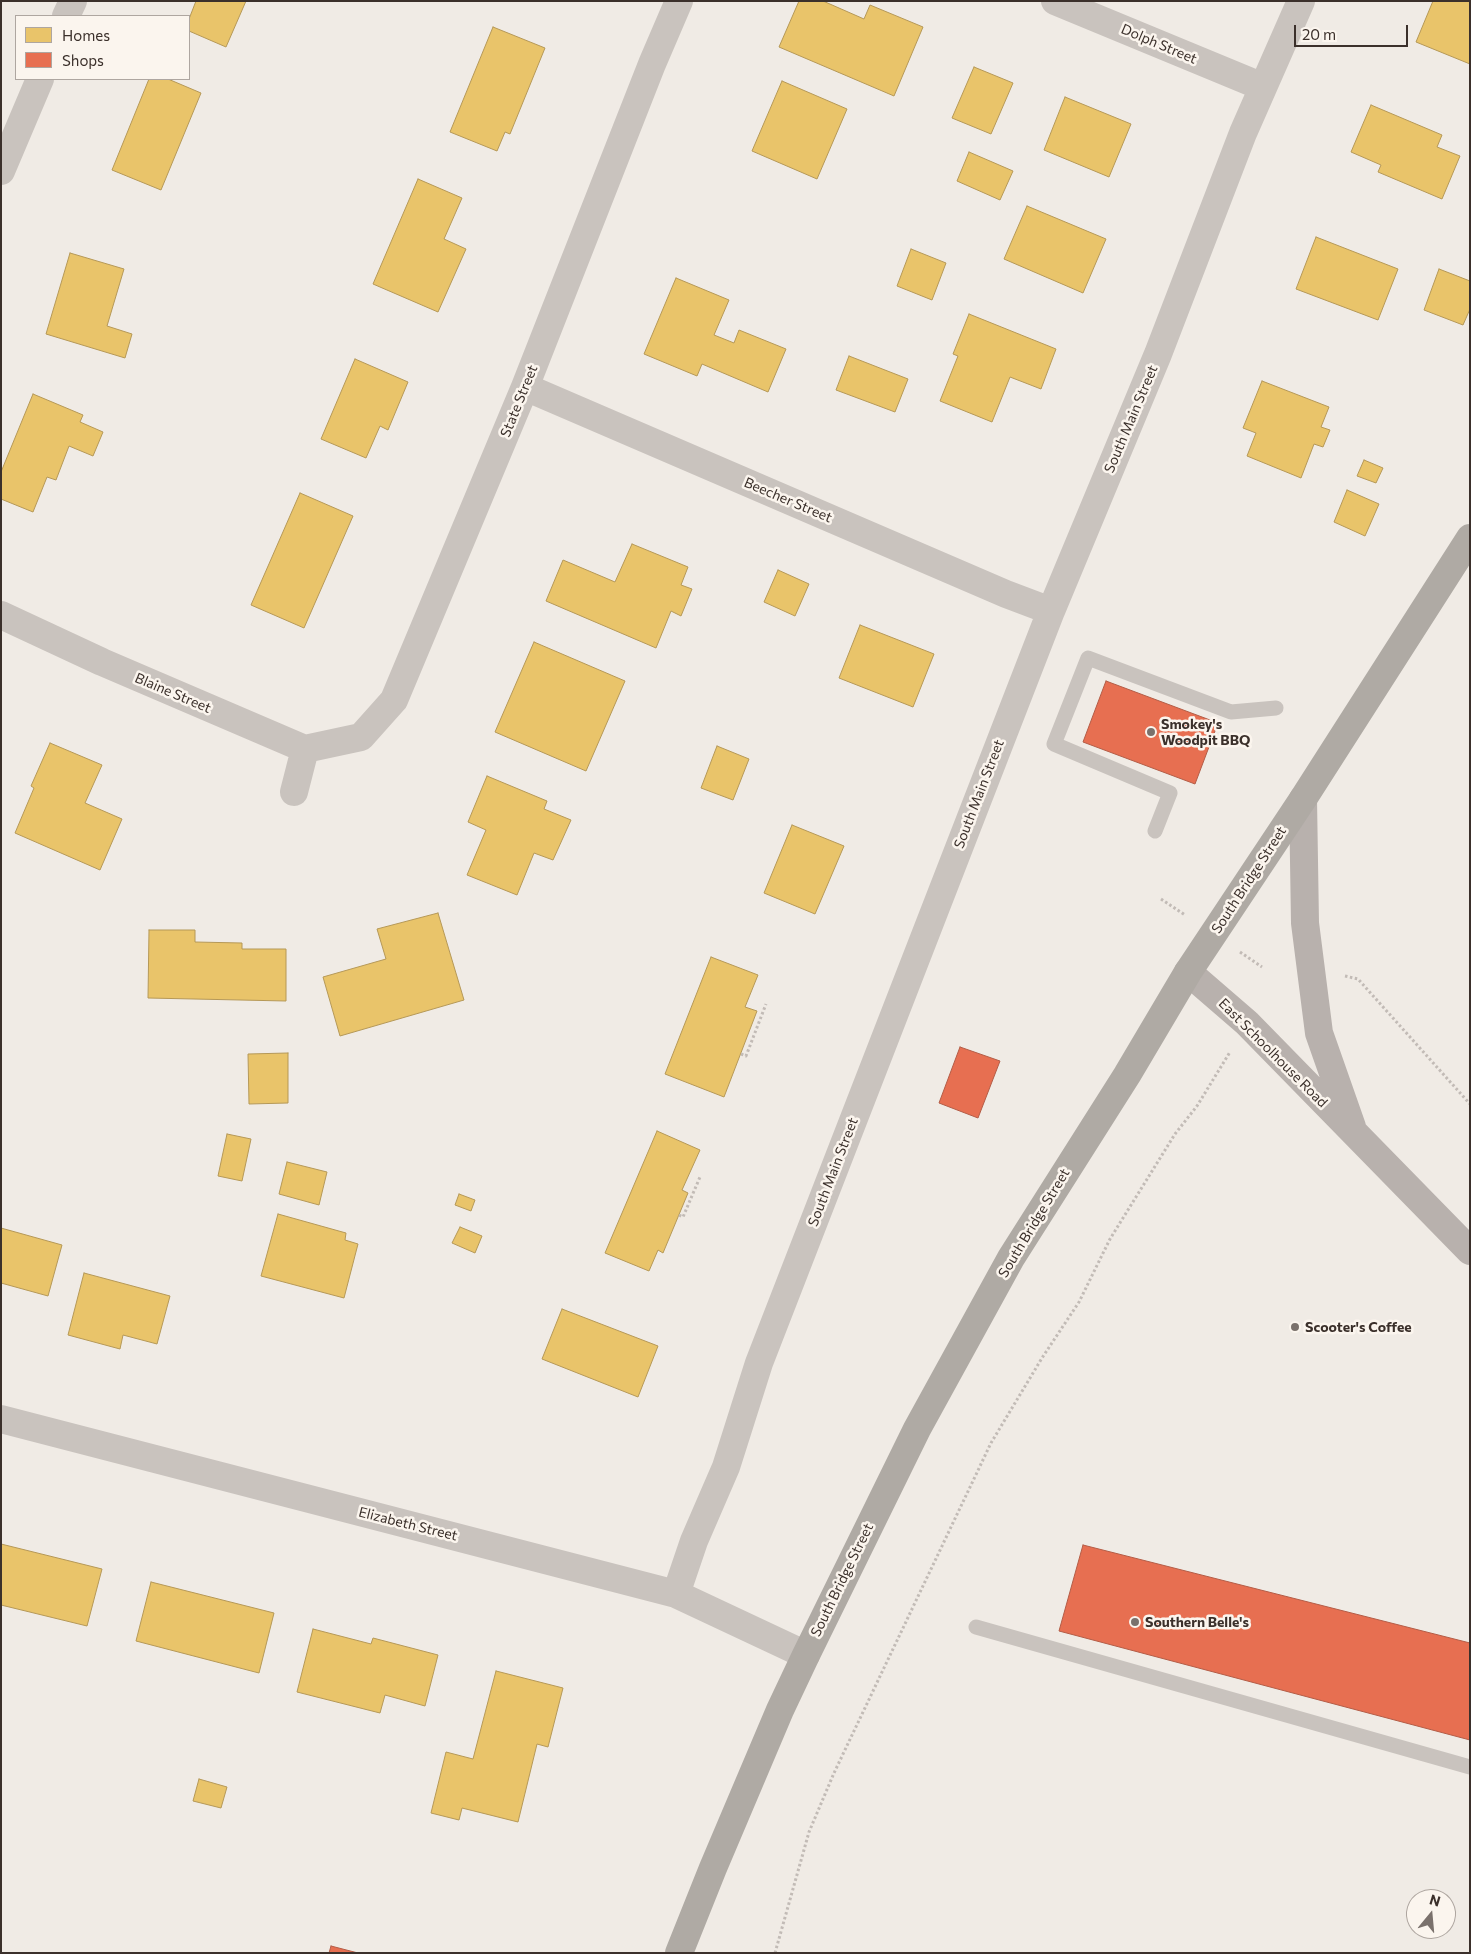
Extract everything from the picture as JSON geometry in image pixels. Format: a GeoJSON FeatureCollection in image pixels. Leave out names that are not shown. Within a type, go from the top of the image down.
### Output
{"type":"FeatureCollection","features":[{"type":"Feature","properties":{"kind":"highway","name":"South Bridge Street"},"geometry":{"type":"LineString","coordinates":[[679,1953],[754,1771],[806,1655],[917,1429],[1012,1258],[1134,1063],[1188,972],[1303,798],[1470,538]]}},
{"type":"Feature","properties":{"kind":"main road","name":"East Schoolhouse Road"},"geometry":{"type":"LineString","coordinates":[[1303,798],[1305,923],[1319,1034],[1355,1136]]}},
{"type":"Feature","properties":{"kind":"main road","name":"East Schoolhouse Road"},"geometry":{"type":"LineString","coordinates":[[1188,972],[1247,1023],[1355,1136],[1470,1251]]}},
{"type":"Feature","properties":{"kind":"street"},"geometry":{"type":"LineString","coordinates":[[66,15],[73,1]]}},
{"type":"Feature","properties":{"kind":"street","name":"State Street"},"geometry":{"type":"LineString","coordinates":[[305,749],[361,736],[394,700],[525,387],[652,64],[679,1]]}},
{"type":"Feature","properties":{"kind":"street","name":"Dolph Street"},"geometry":{"type":"LineString","coordinates":[[1055,1],[1263,87]]}},
{"type":"Feature","properties":{"kind":"street","name":"South Main Street"},"geometry":{"type":"LineString","coordinates":[[676,1594],[694,1541],[726,1467],[759,1363],[1051,611],[1158,354],[1191,264],[1263,87],[1301,1]]}},
{"type":"Feature","properties":{"kind":"street"},"geometry":{"type":"LineString","coordinates":[[1,171],[40,80]]}},
{"type":"Feature","properties":{"kind":"street","name":"Beecher Street"},"geometry":{"type":"LineString","coordinates":[[525,387],[954,572],[1051,611]]}},
{"type":"Feature","properties":{"kind":"street","name":"Blaine Street"},"geometry":{"type":"LineString","coordinates":[[1,615],[102,662],[305,749]]}},
{"type":"Feature","properties":{"kind":"street"},"geometry":{"type":"LineString","coordinates":[[294,792],[305,749]]}},
{"type":"Feature","properties":{"kind":"street","name":"Elizabeth Street"},"geometry":{"type":"LineString","coordinates":[[1,1420],[676,1594],[806,1655]]}},
{"type":"Feature","properties":{"kind":"lane"},"geometry":{"type":"LineString","coordinates":[[1155,831],[1170,793],[1054,744],[1088,658],[1231,712],[1276,708]]}},
{"type":"Feature","properties":{"kind":"lane"},"geometry":{"type":"LineString","coordinates":[[976,1627],[1470,1767]]}},
{"type":"Feature","properties":{"kind":"path"},"geometry":{"type":"LineString","coordinates":[[1342,975],[1358,979],[1470,1104]]}},
{"type":"Feature","properties":{"kind":"path"},"geometry":{"type":"LineString","coordinates":[[741,1054],[746,1056],[766,1004]]}},
{"type":"Feature","properties":{"kind":"path"},"geometry":{"type":"LineString","coordinates":[[775,1953],[809,1832],[834,1773],[991,1443],[1042,1358],[1079,1302],[1110,1240],[1175,1134],[1197,1106]]}},
{"type":"Feature","properties":{"kind":"path"},"geometry":{"type":"LineString","coordinates":[[679,1215],[683,1217],[700,1177]]}},
{"type":"Feature","properties":{"kind":"building: Homes"},"geometry":{"type":"Polygon","coordinates":[[[196,1],[246,1],[226,47],[190,31],[190,16],[196,1]]]}},
{"type":"Feature","properties":{"kind":"building: Homes"},"geometry":{"type":"Polygon","coordinates":[[[799,1],[823,1],[864,19],[870,5],[923,27],[894,96],[779,47],[799,1]]]}},
{"type":"Feature","properties":{"kind":"building: Homes"},"geometry":{"type":"Polygon","coordinates":[[[1433,1],[1470,1],[1470,64],[1416,42],[1433,1]]]}},
{"type":"Feature","properties":{"kind":"building: Homes"},"geometry":{"type":"Polygon","coordinates":[[[493,27],[545,48],[510,134],[505,132],[497,151],[450,132],[493,27]]]}},
{"type":"Feature","properties":{"kind":"building: Homes"},"geometry":{"type":"Polygon","coordinates":[[[974,67],[1013,83],[991,134],[952,118],[974,67]]]}},
{"type":"Feature","properties":{"kind":"building: Homes"},"geometry":{"type":"Polygon","coordinates":[[[149,80],[170,80],[201,93],[161,190],[112,170],[149,80]]]}},
{"type":"Feature","properties":{"kind":"building: Homes"},"geometry":{"type":"Polygon","coordinates":[[[782,81],[847,109],[817,179],[752,151],[782,81]]]}},
{"type":"Feature","properties":{"kind":"building: Homes"},"geometry":{"type":"Polygon","coordinates":[[[1065,97],[1131,124],[1109,177],[1044,150],[1065,97]]]}},
{"type":"Feature","properties":{"kind":"building: Homes"},"geometry":{"type":"Polygon","coordinates":[[[1371,105],[1442,135],[1437,147],[1460,156],[1442,199],[1378,172],[1381,165],[1351,152],[1371,105]]]}},
{"type":"Feature","properties":{"kind":"building: Homes"},"geometry":{"type":"Polygon","coordinates":[[[969,152],[1013,171],[1000,200],[957,181],[969,152]]]}},
{"type":"Feature","properties":{"kind":"building: Homes"},"geometry":{"type":"Polygon","coordinates":[[[418,179],[462,198],[444,239],[466,249],[438,312],[373,284],[418,179]]]}},
{"type":"Feature","properties":{"kind":"building: Homes"},"geometry":{"type":"Polygon","coordinates":[[[1027,206],[1106,239],[1083,293],[1004,259],[1027,206]]]}},
{"type":"Feature","properties":{"kind":"building: Homes"},"geometry":{"type":"Polygon","coordinates":[[[1316,237],[1398,269],[1378,320],[1296,289],[1316,237]]]}},
{"type":"Feature","properties":{"kind":"building: Homes"},"geometry":{"type":"Polygon","coordinates":[[[911,249],[946,263],[932,300],[897,286],[911,249]]]}},
{"type":"Feature","properties":{"kind":"building: Homes"},"geometry":{"type":"Polygon","coordinates":[[[70,253],[124,269],[107,326],[132,334],[125,358],[46,334],[70,253]]]}},
{"type":"Feature","properties":{"kind":"building: Homes"},"geometry":{"type":"Polygon","coordinates":[[[1439,269],[1470,281],[1470,309],[1463,325],[1424,310],[1439,269]]]}},
{"type":"Feature","properties":{"kind":"building: Homes"},"geometry":{"type":"Polygon","coordinates":[[[676,278],[729,300],[714,335],[734,343],[739,330],[786,349],[768,392],[702,364],[697,376],[644,354],[676,278]]]}},
{"type":"Feature","properties":{"kind":"building: Homes"},"geometry":{"type":"Polygon","coordinates":[[[969,314],[1056,349],[1041,389],[1010,377],[992,422],[940,401],[958,356],[953,354],[969,314]]]}},
{"type":"Feature","properties":{"kind":"building: Homes"},"geometry":{"type":"Polygon","coordinates":[[[849,356],[908,379],[895,412],[836,390],[849,356]]]}},
{"type":"Feature","properties":{"kind":"building: Homes"},"geometry":{"type":"Polygon","coordinates":[[[355,359],[408,382],[388,430],[380,426],[366,458],[321,439],[355,359]]]}},
{"type":"Feature","properties":{"kind":"building: Homes"},"geometry":{"type":"Polygon","coordinates":[[[1262,381],[1329,407],[1321,427],[1330,430],[1323,447],[1314,444],[1301,478],[1247,456],[1256,433],[1243,428],[1262,381]]]}},
{"type":"Feature","properties":{"kind":"building: Homes"},"geometry":{"type":"Polygon","coordinates":[[[33,394],[83,415],[80,422],[103,432],[93,456],[69,446],[56,480],[47,477],[33,512],[1,499],[1,472],[33,394]]]}},
{"type":"Feature","properties":{"kind":"building: Homes"},"geometry":{"type":"Polygon","coordinates":[[[1364,460],[1383,468],[1376,483],[1357,476],[1364,460]]]}},
{"type":"Feature","properties":{"kind":"building: Homes"},"geometry":{"type":"Polygon","coordinates":[[[1347,490],[1379,504],[1365,536],[1334,522],[1347,490]]]}},
{"type":"Feature","properties":{"kind":"building: Homes"},"geometry":{"type":"Polygon","coordinates":[[[300,493],[353,516],[304,628],[251,605],[300,493]]]}},
{"type":"Feature","properties":{"kind":"building: Homes"},"geometry":{"type":"Polygon","coordinates":[[[632,544],[688,567],[681,585],[692,589],[681,616],[671,611],[656,648],[546,601],[563,560],[615,582],[632,544]]]}},
{"type":"Feature","properties":{"kind":"building: Homes"},"geometry":{"type":"Polygon","coordinates":[[[778,570],[809,584],[795,616],[764,602],[778,570]]]}},
{"type":"Feature","properties":{"kind":"building: Homes"},"geometry":{"type":"Polygon","coordinates":[[[860,625],[934,654],[913,707],[839,678],[860,625]]]}},
{"type":"Feature","properties":{"kind":"building: Homes"},"geometry":{"type":"Polygon","coordinates":[[[534,642],[625,681],[586,771],[495,732],[534,642]]]}},
{"type":"Feature","properties":{"kind":"building: Homes"},"geometry":{"type":"Polygon","coordinates":[[[50,743],[102,765],[85,803],[122,819],[100,870],[15,833],[34,788],[31,786],[50,743]]]}},
{"type":"Feature","properties":{"kind":"building: Homes"},"geometry":{"type":"Polygon","coordinates":[[[717,746],[749,759],[733,800],[701,788],[717,746]]]}},
{"type":"Feature","properties":{"kind":"building: Homes"},"geometry":{"type":"Polygon","coordinates":[[[487,776],[547,801],[544,809],[571,820],[553,860],[534,853],[517,895],[467,875],[486,830],[468,822],[487,776]]]}},
{"type":"Feature","properties":{"kind":"building: Homes"},"geometry":{"type":"Polygon","coordinates":[[[792,825],[844,846],[815,914],[764,893],[792,825]]]}},
{"type":"Feature","properties":{"kind":"building: Homes"},"geometry":{"type":"Polygon","coordinates":[[[438,913],[464,1000],[340,1036],[323,977],[386,959],[377,929],[438,913]]]}},
{"type":"Feature","properties":{"kind":"building: Homes"},"geometry":{"type":"Polygon","coordinates":[[[149,930],[195,930],[195,942],[242,943],[242,949],[286,949],[286,1001],[148,998],[149,930]]]}},
{"type":"Feature","properties":{"kind":"building: Homes"},"geometry":{"type":"Polygon","coordinates":[[[711,957],[758,975],[745,1007],[757,1011],[724,1097],[665,1074],[711,957]]]}},
{"type":"Feature","properties":{"kind":"building: Homes"},"geometry":{"type":"Polygon","coordinates":[[[288,1053],[288,1103],[249,1104],[248,1054],[288,1053]]]}},
{"type":"Feature","properties":{"kind":"building: Homes"},"geometry":{"type":"Polygon","coordinates":[[[657,1131],[700,1150],[682,1190],[688,1193],[663,1253],[658,1250],[649,1271],[605,1253],[657,1131]]]}},
{"type":"Feature","properties":{"kind":"building: Homes"},"geometry":{"type":"Polygon","coordinates":[[[227,1134],[251,1139],[242,1181],[218,1176],[227,1134]]]}},
{"type":"Feature","properties":{"kind":"building: Homes"},"geometry":{"type":"Polygon","coordinates":[[[287,1162],[327,1172],[319,1205],[279,1194],[287,1162]]]}},
{"type":"Feature","properties":{"kind":"building: Homes"},"geometry":{"type":"Polygon","coordinates":[[[459,1194],[475,1200],[471,1211],[455,1205],[459,1194]]]}},
{"type":"Feature","properties":{"kind":"building: Homes"},"geometry":{"type":"Polygon","coordinates":[[[278,1214],[346,1233],[345,1240],[358,1244],[344,1298],[261,1276],[278,1214]]]}},
{"type":"Feature","properties":{"kind":"building: Homes"},"geometry":{"type":"Polygon","coordinates":[[[460,1227],[482,1236],[475,1253],[452,1243],[460,1227]]]}},
{"type":"Feature","properties":{"kind":"building: Homes"},"geometry":{"type":"Polygon","coordinates":[[[1,1228],[62,1245],[48,1296],[1,1283],[1,1228]]]}},
{"type":"Feature","properties":{"kind":"building: Homes"},"geometry":{"type":"Polygon","coordinates":[[[84,1273],[170,1296],[157,1344],[123,1335],[120,1349],[68,1335],[84,1273]]]}},
{"type":"Feature","properties":{"kind":"building: Homes"},"geometry":{"type":"Polygon","coordinates":[[[562,1309],[658,1346],[638,1397],[542,1359],[562,1309]]]}},
{"type":"Feature","properties":{"kind":"building: Homes"},"geometry":{"type":"Polygon","coordinates":[[[1,1544],[102,1569],[87,1626],[1,1605],[1,1544]]]}},
{"type":"Feature","properties":{"kind":"building: Homes"},"geometry":{"type":"Polygon","coordinates":[[[151,1582],[274,1613],[259,1673],[136,1641],[151,1582]]]}},
{"type":"Feature","properties":{"kind":"building: Homes"},"geometry":{"type":"Polygon","coordinates":[[[313,1629],[371,1644],[373,1638],[438,1655],[425,1706],[385,1695],[380,1713],[297,1692],[313,1629]]]}},
{"type":"Feature","properties":{"kind":"building: Homes"},"geometry":{"type":"Polygon","coordinates":[[[496,1671],[563,1688],[548,1747],[537,1744],[518,1822],[462,1808],[459,1820],[431,1813],[446,1752],[473,1759],[496,1671]]]}},
{"type":"Feature","properties":{"kind":"building: Homes"},"geometry":{"type":"Polygon","coordinates":[[[199,1779],[227,1787],[221,1808],[193,1801],[199,1779]]]}},
{"type":"Feature","properties":{"kind":"building: Shops"},"geometry":{"type":"Polygon","coordinates":[[[1106,681],[1218,723],[1195,784],[1083,742],[1106,681]]]}},
{"type":"Feature","properties":{"kind":"building: Shops"},"geometry":{"type":"Polygon","coordinates":[[[960,1047],[1000,1061],[978,1118],[939,1103],[960,1047]]]}},
{"type":"Feature","properties":{"kind":"building: Shops"},"geometry":{"type":"Polygon","coordinates":[[[1083,1545],[1470,1643],[1470,1740],[1059,1631],[1083,1545]]]}},
{"type":"Feature","properties":{"kind":"building: Shops"},"geometry":{"type":"Polygon","coordinates":[[[331,1946],[358,1953],[329,1953],[331,1946]]]}},
{"type":"Feature","properties":{"kind":"place","name":"Smokey's Woodpit BBQ"},"geometry":{"type":"Point","coordinates":[1151,732]}},
{"type":"Feature","properties":{"kind":"place","name":"Scooter's Coffee"},"geometry":{"type":"Point","coordinates":[1295,1327]}},
{"type":"Feature","properties":{"kind":"place","name":"Southern Belle's"},"geometry":{"type":"Point","coordinates":[1135,1622]}}]}
